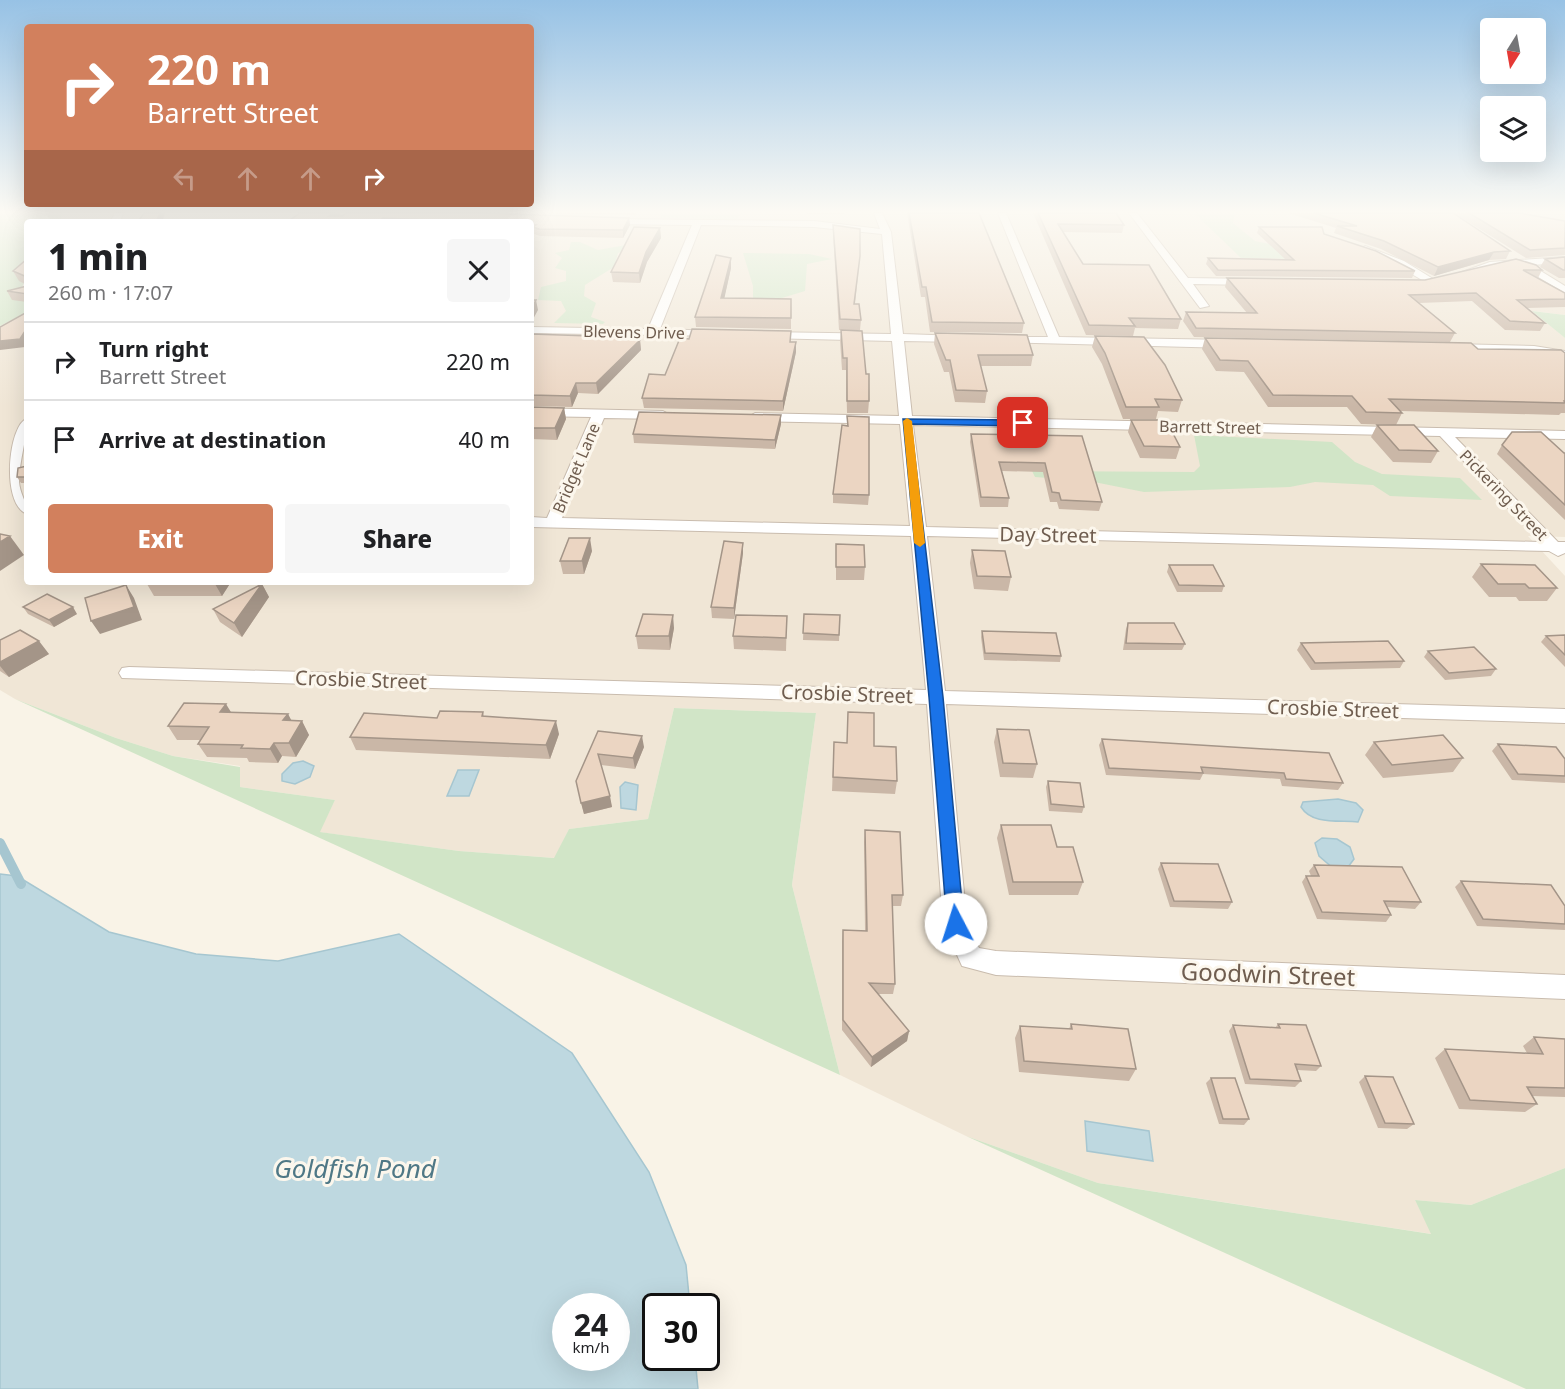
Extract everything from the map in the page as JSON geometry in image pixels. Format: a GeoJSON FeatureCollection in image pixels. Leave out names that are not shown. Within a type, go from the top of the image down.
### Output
{"type":"FeatureCollection","features":[{"type":"Feature","properties":{"kind":"street"},"geometry":{"type":"LineString","coordinates":[[653,333],[675,278]]}},
{"type":"Feature","properties":{"kind":"street"},"geometry":{"type":"LineString","coordinates":[[891,278],[936,697]]}},
{"type":"Feature","properties":{"kind":"street"},"geometry":{"type":"LineString","coordinates":[[1029,278],[1055,341]]}},
{"type":"Feature","properties":{"kind":"street"},"geometry":{"type":"LineString","coordinates":[[1183,278],[1204,306]]}},
{"type":"Feature","properties":{"kind":"street"},"geometry":{"type":"LineString","coordinates":[[1425,278],[1433,282]]}},
{"type":"Feature","properties":{"kind":"street"},"geometry":{"type":"LineString","coordinates":[[1410,284],[1433,282],[1446,278]]}},
{"type":"Feature","properties":{"kind":"street"},"geometry":{"type":"LineString","coordinates":[[1545,278],[1565,290]]}},
{"type":"Feature","properties":{"kind":"street"},"geometry":{"type":"LineString","coordinates":[[1185,281],[1267,282]]}},
{"type":"Feature","properties":{"kind":"street","name":"Blevens Drive"},"geometry":{"type":"LineString","coordinates":[[534,330],[734,334]]}},
{"type":"Feature","properties":{"kind":"street"},"geometry":{"type":"LineString","coordinates":[[758,335],[1245,344]]}},
{"type":"Feature","properties":{"kind":"street"},"geometry":{"type":"LineString","coordinates":[[1436,348],[1534,350],[1565,355]]}},
{"type":"Feature","properties":{"kind":"street"},"geometry":{"type":"LineString","coordinates":[[534,412],[681,416]]}},
{"type":"Feature","properties":{"kind":"street","name":"Bridget Lane"},"geometry":{"type":"LineString","coordinates":[[553,522],[598,414]]}},
{"type":"Feature","properties":{"kind":"street","name":"Barrett Street"},"geometry":{"type":"LineString","coordinates":[[741,417],[1565,435]]}},
{"type":"Feature","properties":{"kind":"street"},"geometry":{"type":"LineString","coordinates":[[24,430],[1,484],[4,496],[18,507],[24,508]]}},
{"type":"Feature","properties":{"kind":"street","name":"Pickering Street"},"geometry":{"type":"LineString","coordinates":[[1443,432],[1561,550]]}},
{"type":"Feature","properties":{"kind":"street","name":"Day Street"},"geometry":{"type":"LineString","coordinates":[[534,522],[1561,550]]}},
{"type":"Feature","properties":{"kind":"street","name":"Crosbie Street"},"geometry":{"type":"LineString","coordinates":[[129,673],[1565,716]]}},
{"type":"Feature","properties":{"kind":"street","name":"Goodwin Street"},"geometry":{"type":"LineString","coordinates":[[936,697],[956,924],[971,958],[996,963],[1565,987]]}},
{"type":"Feature","properties":{"kind":"shaded area"},"geometry":{"type":"Polygon","coordinates":[[[534,278],[1565,278],[1565,315],[1533,311],[1565,338],[1565,537],[1528,536],[1565,576],[1565,1168],[1471,1205],[1415,1200],[1432,1234],[1098,1183],[966,1136],[840,1075],[792,885],[816,713],[674,708],[648,819],[569,829],[555,858],[459,851],[319,832],[335,800],[240,787],[240,766],[173,756],[116,738],[15,699],[0,690],[0,327],[24,314],[24,585],[534,585],[534,278]]]}},
{"type":"Feature","properties":{"kind":"green space"},"geometry":{"type":"Polygon","coordinates":[[[0,278],[24,278],[24,283],[19,292],[24,298],[24,314],[0,326],[0,278]]]}},
{"type":"Feature","properties":{"kind":"green space"},"geometry":{"type":"Polygon","coordinates":[[[566,278],[597,278],[585,285],[584,296],[596,303],[591,317],[605,322],[603,324],[554,323],[566,311],[561,301],[538,300],[541,287],[566,281],[566,278]]]}},
{"type":"Feature","properties":{"kind":"green space"},"geometry":{"type":"Polygon","coordinates":[[[751,278],[806,278],[805,291],[772,301],[753,299],[751,278]]]}},
{"type":"Feature","properties":{"kind":"green space"},"geometry":{"type":"Polygon","coordinates":[[[1532,311],[1565,315],[1565,338],[1532,311]]]}},
{"type":"Feature","properties":{"kind":"green space"},"geometry":{"type":"Polygon","coordinates":[[[1194,435],[1332,442],[1355,462],[1382,474],[1460,478],[1482,500],[1390,496],[1373,485],[1315,482],[1290,487],[1144,492],[1089,481],[1035,477],[1032,471],[1194,472],[1200,466],[1194,435]]]}},
{"type":"Feature","properties":{"kind":"green space"},"geometry":{"type":"Polygon","coordinates":[[[15,699],[116,738],[173,756],[240,767],[240,787],[335,800],[320,832],[459,851],[554,858],[569,829],[648,819],[674,708],[816,713],[792,885],[840,1075],[15,699]]]}},
{"type":"Feature","properties":{"kind":"green space"},"geometry":{"type":"Polygon","coordinates":[[[966,1136],[1098,1183],[1431,1234],[1415,1200],[1471,1205],[1565,1168],[1565,1389],[1526,1389],[966,1136]]]}},
{"type":"Feature","properties":{"kind":"water"},"geometry":{"type":"Polygon","coordinates":[[[303,761],[314,766],[310,777],[295,784],[282,781],[282,774],[293,763],[303,761]]]}},
{"type":"Feature","properties":{"kind":"water"},"geometry":{"type":"Polygon","coordinates":[[[458,770],[479,770],[469,796],[447,796],[458,770]]]}},
{"type":"Feature","properties":{"kind":"water"},"geometry":{"type":"Polygon","coordinates":[[[625,782],[638,785],[636,810],[621,808],[620,787],[625,782]]]}},
{"type":"Feature","properties":{"kind":"water"},"geometry":{"type":"Polygon","coordinates":[[[1338,799],[1356,803],[1363,810],[1358,822],[1319,819],[1306,813],[1301,807],[1303,802],[1338,799]]]}},
{"type":"Feature","properties":{"kind":"water"},"geometry":{"type":"Polygon","coordinates":[[[1322,838],[1337,839],[1350,847],[1354,859],[1348,867],[1334,869],[1319,856],[1315,843],[1322,838]]]}},
{"type":"Feature","properties":{"kind":"water","name":"Goldfish Pond"},"geometry":{"type":"Polygon","coordinates":[[[0,874],[17,876],[109,932],[196,954],[278,961],[399,934],[572,1053],[649,1172],[686,1265],[689,1293],[642,1293],[642,1371],[696,1371],[698,1389],[0,1389],[0,874]]]}},
{"type":"Feature","properties":{"kind":"water"},"geometry":{"type":"Polygon","coordinates":[[[1085,1121],[1149,1131],[1153,1161],[1087,1151],[1085,1121]]]}},
{"type":"Feature","properties":{"kind":"building"},"geometry":{"type":"Polygon","coordinates":[[[708,278],[726,278],[721,298],[791,299],[791,318],[695,317],[708,278]]]}},
{"type":"Feature","properties":{"kind":"building"},"geometry":{"type":"Polygon","coordinates":[[[837,278],[857,278],[854,304],[859,304],[861,320],[840,319],[837,278]]]}},
{"type":"Feature","properties":{"kind":"building"},"geometry":{"type":"Polygon","coordinates":[[[920,278],[1006,278],[1024,323],[932,322],[926,287],[922,287],[920,278]]]}},
{"type":"Feature","properties":{"kind":"building"},"geometry":{"type":"Polygon","coordinates":[[[1068,278],[1157,278],[1181,319],[1129,318],[1135,326],[1089,325],[1068,278]]]}},
{"type":"Feature","properties":{"kind":"building"},"geometry":{"type":"Polygon","coordinates":[[[1227,278],[1425,280],[1434,278],[1537,278],[1565,293],[1565,299],[1517,300],[1545,323],[1510,321],[1476,293],[1409,295],[1455,333],[1196,328],[1186,312],[1257,313],[1227,278]]]}},
{"type":"Feature","properties":{"kind":"building"},"geometry":{"type":"Polygon","coordinates":[[[24,287],[24,294],[7,291],[24,287]]]}},
{"type":"Feature","properties":{"kind":"building"},"geometry":{"type":"Polygon","coordinates":[[[24,314],[24,333],[20,339],[0,341],[0,327],[24,314]]]}},
{"type":"Feature","properties":{"kind":"building"},"geometry":{"type":"Polygon","coordinates":[[[692,329],[791,331],[790,342],[796,342],[783,401],[642,398],[649,374],[665,375],[680,338],[689,339],[692,329]]]}},
{"type":"Feature","properties":{"kind":"building"},"geometry":{"type":"Polygon","coordinates":[[[841,330],[862,331],[866,374],[869,374],[869,401],[847,401],[847,358],[843,358],[841,330]]]}},
{"type":"Feature","properties":{"kind":"building"},"geometry":{"type":"Polygon","coordinates":[[[935,333],[1027,335],[1033,355],[978,355],[987,391],[956,390],[950,360],[946,360],[935,333]]]}},
{"type":"Feature","properties":{"kind":"building"},"geometry":{"type":"Polygon","coordinates":[[[534,334],[590,336],[592,334],[640,340],[596,383],[576,383],[570,396],[534,395],[534,334]]]}},
{"type":"Feature","properties":{"kind":"building"},"geometry":{"type":"Polygon","coordinates":[[[1095,336],[1144,337],[1165,365],[1182,400],[1155,399],[1159,407],[1126,407],[1105,353],[1095,336]]]}},
{"type":"Feature","properties":{"kind":"building"},"geometry":{"type":"Polygon","coordinates":[[[1205,338],[1471,343],[1478,349],[1561,350],[1565,353],[1565,403],[1389,399],[1402,413],[1366,412],[1352,396],[1273,395],[1248,361],[1220,360],[1205,338]]]}},
{"type":"Feature","properties":{"kind":"building"},"geometry":{"type":"Polygon","coordinates":[[[534,407],[564,408],[555,428],[534,428],[534,407]]]}},
{"type":"Feature","properties":{"kind":"building"},"geometry":{"type":"Polygon","coordinates":[[[639,412],[781,415],[775,440],[633,434],[639,412]]]}},
{"type":"Feature","properties":{"kind":"building"},"geometry":{"type":"Polygon","coordinates":[[[847,416],[869,417],[869,495],[833,494],[842,425],[848,426],[847,416]]]}},
{"type":"Feature","properties":{"kind":"building"},"geometry":{"type":"Polygon","coordinates":[[[1131,420],[1166,420],[1180,447],[1144,446],[1131,420]]]}},
{"type":"Feature","properties":{"kind":"building"},"geometry":{"type":"Polygon","coordinates":[[[1377,425],[1414,425],[1438,451],[1399,450],[1377,425]]]}},
{"type":"Feature","properties":{"kind":"building"},"geometry":{"type":"Polygon","coordinates":[[[1512,432],[1541,432],[1565,453],[1565,505],[1502,445],[1512,432]]]}},
{"type":"Feature","properties":{"kind":"building"},"geometry":{"type":"Polygon","coordinates":[[[971,434],[1082,436],[1102,502],[1061,500],[1059,493],[1052,492],[1045,463],[999,462],[1009,498],[981,497],[971,434]]]}},
{"type":"Feature","properties":{"kind":"building"},"geometry":{"type":"Polygon","coordinates":[[[24,467],[24,477],[17,477],[18,468],[24,467]]]}},
{"type":"Feature","properties":{"kind":"building"},"geometry":{"type":"Polygon","coordinates":[[[0,534],[10,536],[0,542],[0,534]]]}},
{"type":"Feature","properties":{"kind":"building"},"geometry":{"type":"Polygon","coordinates":[[[569,538],[590,538],[582,561],[560,561],[569,538]]]}},
{"type":"Feature","properties":{"kind":"building"},"geometry":{"type":"Polygon","coordinates":[[[724,541],[743,543],[734,608],[711,607],[724,541]]]}},
{"type":"Feature","properties":{"kind":"building"},"geometry":{"type":"Polygon","coordinates":[[[836,544],[864,545],[865,567],[836,567],[836,544]]]}},
{"type":"Feature","properties":{"kind":"building"},"geometry":{"type":"Polygon","coordinates":[[[972,550],[1005,551],[1011,577],[977,576],[972,550]]]}},
{"type":"Feature","properties":{"kind":"building"},"geometry":{"type":"Polygon","coordinates":[[[1481,564],[1535,565],[1557,588],[1529,588],[1525,584],[1498,584],[1481,564]]]}},
{"type":"Feature","properties":{"kind":"building"},"geometry":{"type":"Polygon","coordinates":[[[1169,565],[1213,565],[1224,586],[1179,585],[1169,565]]]}},
{"type":"Feature","properties":{"kind":"building"},"geometry":{"type":"Polygon","coordinates":[[[126,585],[134,607],[91,621],[85,598],[126,585]]]}},
{"type":"Feature","properties":{"kind":"building"},"geometry":{"type":"Polygon","coordinates":[[[260,585],[261,585],[234,623],[213,609],[260,585]]]}},
{"type":"Feature","properties":{"kind":"building"},"geometry":{"type":"Polygon","coordinates":[[[47,594],[73,607],[49,620],[23,607],[47,594]]]}},
{"type":"Feature","properties":{"kind":"building"},"geometry":{"type":"Polygon","coordinates":[[[643,614],[673,615],[669,636],[636,636],[643,614]]]}},
{"type":"Feature","properties":{"kind":"building"},"geometry":{"type":"Polygon","coordinates":[[[804,614],[840,615],[839,635],[803,633],[804,614]]]}},
{"type":"Feature","properties":{"kind":"building"},"geometry":{"type":"Polygon","coordinates":[[[736,615],[787,616],[786,638],[733,636],[736,615]]]}},
{"type":"Feature","properties":{"kind":"building"},"geometry":{"type":"Polygon","coordinates":[[[1128,623],[1174,623],[1185,644],[1126,643],[1128,623]]]}},
{"type":"Feature","properties":{"kind":"building"},"geometry":{"type":"Polygon","coordinates":[[[20,630],[39,641],[0,662],[0,640],[20,630]]]}},
{"type":"Feature","properties":{"kind":"building"},"geometry":{"type":"Polygon","coordinates":[[[982,631],[1056,633],[1061,656],[985,653],[982,631]]]}},
{"type":"Feature","properties":{"kind":"building"},"geometry":{"type":"Polygon","coordinates":[[[1565,635],[1565,655],[1546,636],[1565,635]]]}},
{"type":"Feature","properties":{"kind":"building"},"geometry":{"type":"Polygon","coordinates":[[[1388,641],[1404,661],[1315,663],[1301,643],[1388,641]]]}},
{"type":"Feature","properties":{"kind":"building"},"geometry":{"type":"Polygon","coordinates":[[[1474,647],[1496,669],[1449,673],[1428,651],[1474,647]]]}},
{"type":"Feature","properties":{"kind":"building"},"geometry":{"type":"Polygon","coordinates":[[[184,703],[226,704],[220,712],[288,714],[283,720],[302,721],[289,743],[274,743],[270,749],[241,748],[243,745],[198,744],[209,727],[168,726],[184,703]]]}},
{"type":"Feature","properties":{"kind":"building"},"geometry":{"type":"Polygon","coordinates":[[[440,711],[483,712],[482,716],[556,721],[546,745],[350,737],[364,713],[437,718],[440,711]]]}},
{"type":"Feature","properties":{"kind":"building"},"geometry":{"type":"Polygon","coordinates":[[[848,712],[874,713],[874,746],[896,747],[897,781],[833,777],[834,742],[847,743],[848,712]]]}},
{"type":"Feature","properties":{"kind":"building"},"geometry":{"type":"Polygon","coordinates":[[[997,729],[1029,730],[1037,764],[1003,763],[997,729]]]}},
{"type":"Feature","properties":{"kind":"building"},"geometry":{"type":"Polygon","coordinates":[[[598,731],[642,736],[633,758],[598,754],[610,796],[581,803],[576,781],[598,731]]]}},
{"type":"Feature","properties":{"kind":"building"},"geometry":{"type":"Polygon","coordinates":[[[1443,735],[1463,758],[1392,765],[1374,742],[1443,735]]]}},
{"type":"Feature","properties":{"kind":"building"},"geometry":{"type":"Polygon","coordinates":[[[1102,739],[1329,753],[1343,783],[1286,779],[1284,773],[1201,767],[1203,773],[1109,768],[1102,739]]]}},
{"type":"Feature","properties":{"kind":"building"},"geometry":{"type":"Polygon","coordinates":[[[1498,744],[1556,747],[1565,759],[1565,776],[1518,774],[1498,744]]]}},
{"type":"Feature","properties":{"kind":"building"},"geometry":{"type":"Polygon","coordinates":[[[1048,781],[1080,783],[1084,807],[1051,804],[1048,781]]]}},
{"type":"Feature","properties":{"kind":"building"},"geometry":{"type":"Polygon","coordinates":[[[1001,825],[1051,825],[1057,847],[1073,847],[1083,882],[1013,882],[1001,825]]]}},
{"type":"Feature","properties":{"kind":"building"},"geometry":{"type":"Polygon","coordinates":[[[865,830],[900,832],[903,895],[892,895],[895,984],[869,983],[909,1031],[872,1057],[843,1020],[843,930],[867,931],[865,830]]]}},
{"type":"Feature","properties":{"kind":"building"},"geometry":{"type":"Polygon","coordinates":[[[1161,863],[1218,864],[1232,902],[1174,901],[1161,863]]]}},
{"type":"Feature","properties":{"kind":"building"},"geometry":{"type":"Polygon","coordinates":[[[1314,865],[1402,867],[1421,902],[1384,901],[1391,915],[1322,912],[1306,876],[1319,876],[1314,865]]]}},
{"type":"Feature","properties":{"kind":"building"},"geometry":{"type":"Polygon","coordinates":[[[1461,881],[1551,885],[1565,906],[1565,924],[1483,919],[1461,881]]]}},
{"type":"Feature","properties":{"kind":"building"},"geometry":{"type":"Polygon","coordinates":[[[1071,1024],[1128,1029],[1136,1069],[1024,1061],[1020,1026],[1072,1029],[1071,1024]]]}},
{"type":"Feature","properties":{"kind":"building"},"geometry":{"type":"Polygon","coordinates":[[[1278,1024],[1306,1025],[1321,1066],[1295,1064],[1301,1081],[1250,1079],[1233,1025],[1280,1028],[1278,1024]]]}},
{"type":"Feature","properties":{"kind":"building"},"geometry":{"type":"Polygon","coordinates":[[[1534,1037],[1565,1039],[1565,1088],[1527,1087],[1537,1104],[1470,1100],[1445,1049],[1543,1054],[1534,1037]]]}},
{"type":"Feature","properties":{"kind":"building"},"geometry":{"type":"Polygon","coordinates":[[[1365,1076],[1393,1077],[1414,1124],[1385,1123],[1365,1076]]]}},
{"type":"Feature","properties":{"kind":"building"},"geometry":{"type":"Polygon","coordinates":[[[1211,1078],[1235,1078],[1249,1119],[1223,1119],[1211,1078]]]}},
{"type":"Feature","properties":{"kind":"waterway"},"geometry":{"type":"LineString","coordinates":[[0,843],[21,884]]}},
{"type":"Feature","properties":{"kind":"slow traffic"},"geometry":{"type":"LineString","coordinates":[[907,421],[920,543]]}},
{"type":"Feature","properties":{"kind":"route"},"geometry":{"type":"LineString","coordinates":[[956,924],[936,697],[906,421],[1023,423]]}}]}
